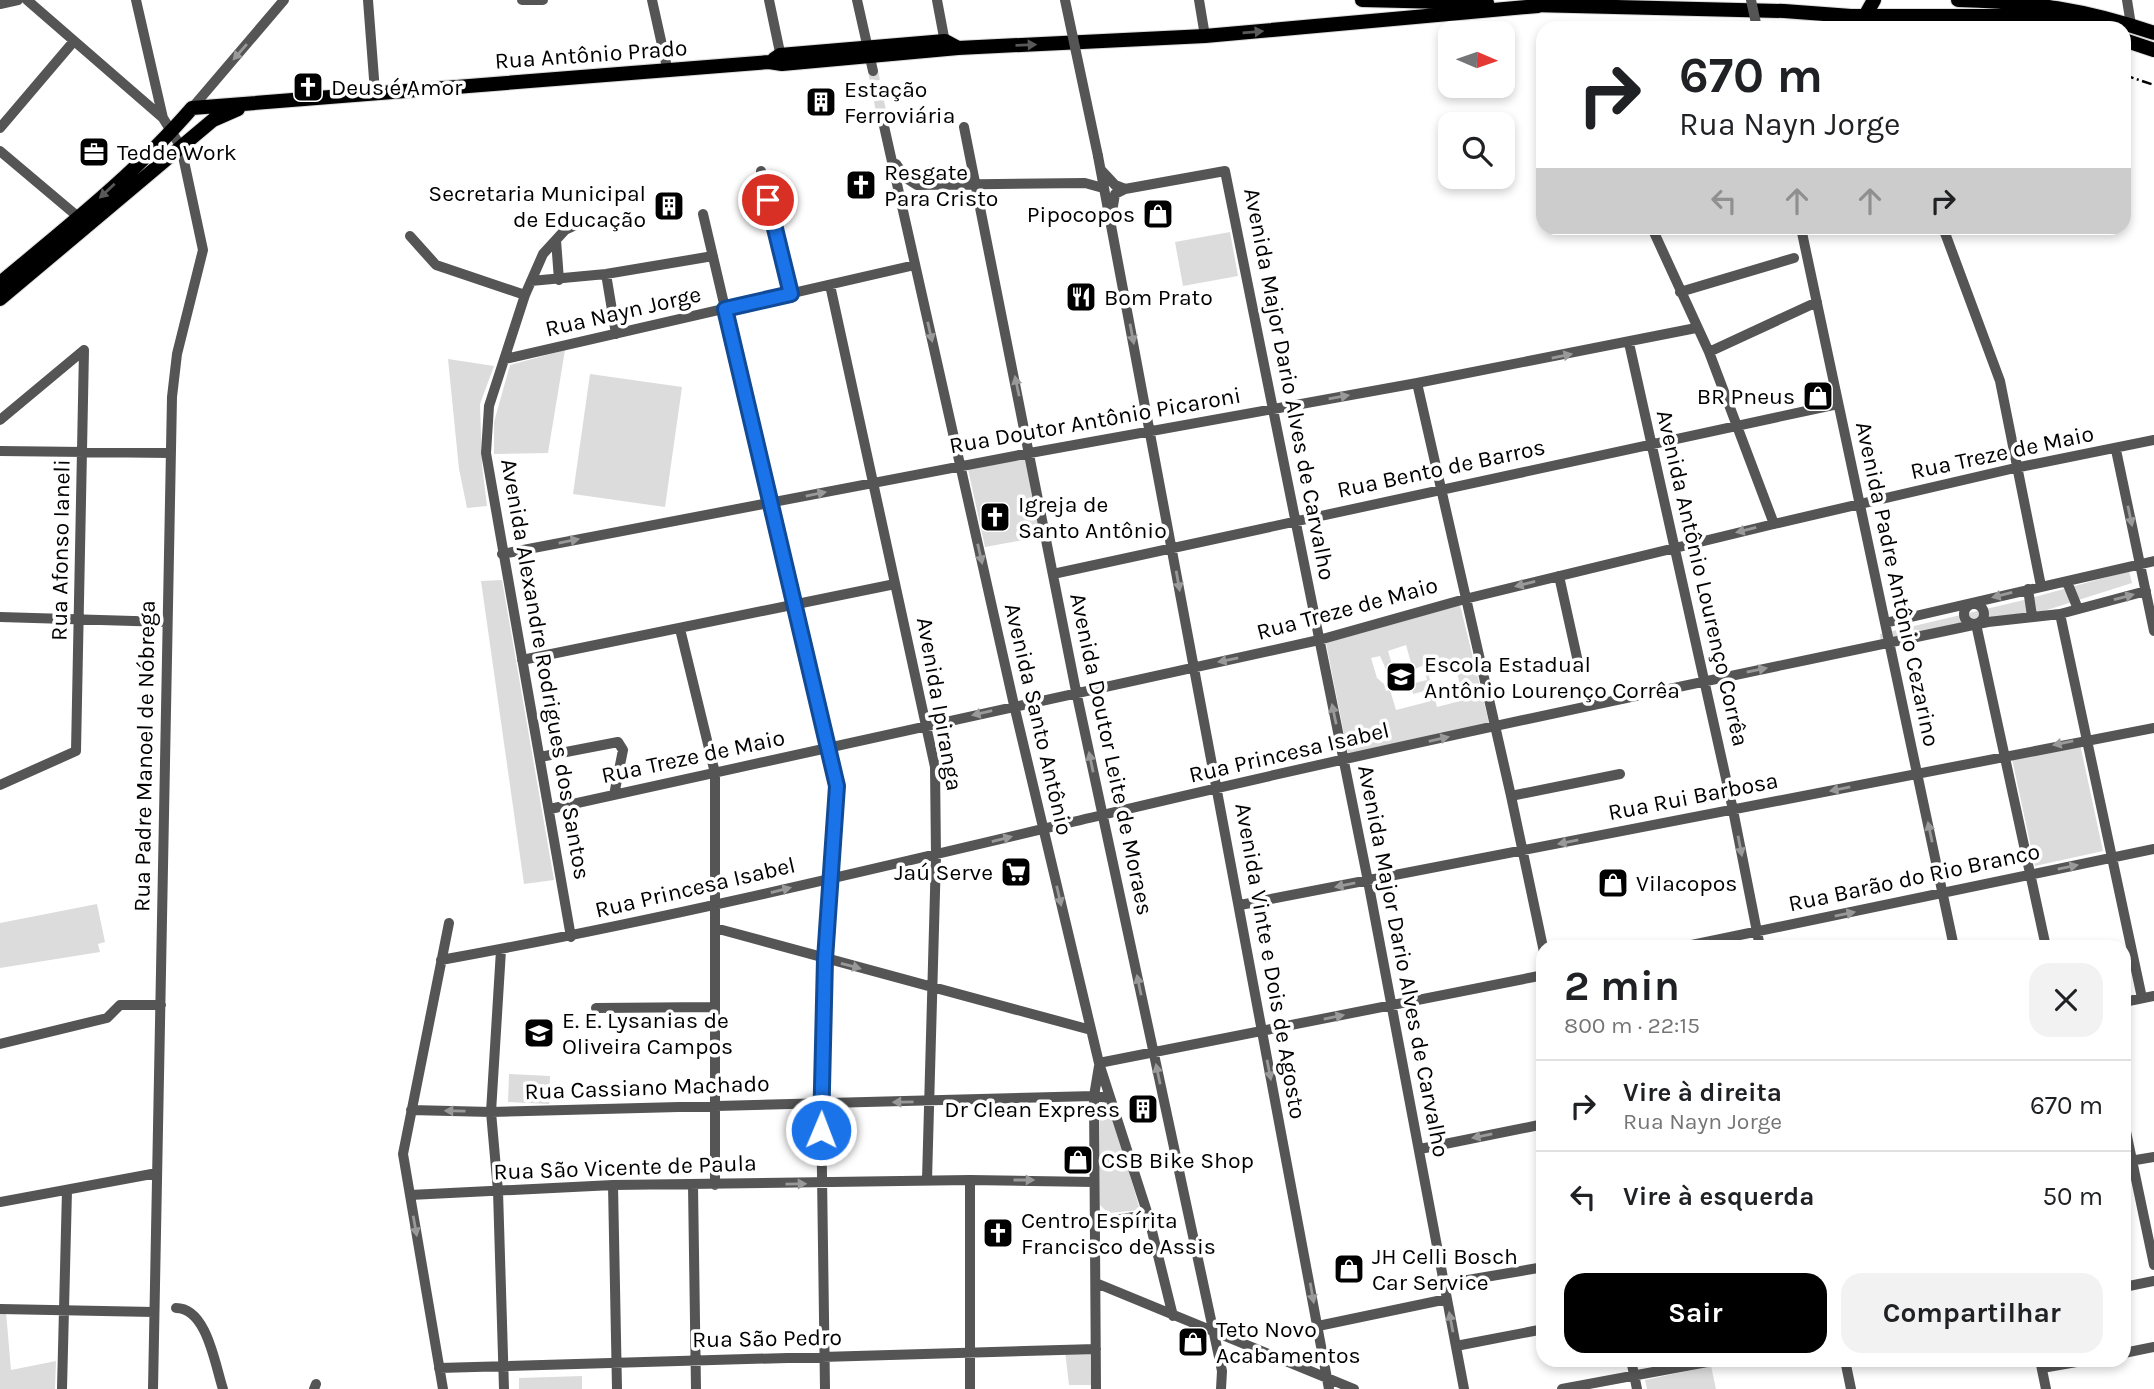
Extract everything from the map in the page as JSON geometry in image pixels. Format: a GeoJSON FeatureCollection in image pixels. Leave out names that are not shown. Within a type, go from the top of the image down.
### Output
{"type":"FeatureCollection","features":[{"type":"Feature","properties":{"kind":"main road"},"geometry":{"type":"LineString","coordinates":[[1362,0],[1784,11],[1839,16],[2023,16],[2064,21]]}},
{"type":"Feature","properties":{"kind":"main road"},"geometry":{"type":"LineString","coordinates":[[1834,0],[1839,16]]}},
{"type":"Feature","properties":{"kind":"main road"},"geometry":{"type":"LineString","coordinates":[[1864,16],[1874,0]]}},
{"type":"Feature","properties":{"kind":"main road"},"geometry":{"type":"LineString","coordinates":[[1958,0],[2024,1],[2075,9],[2117,21]]}},
{"type":"Feature","properties":{"kind":"main road","name":"Rua Antônio Prado"},"geometry":{"type":"LineString","coordinates":[[192,108],[375,92],[668,72],[777,60],[871,58],[950,47],[1205,36],[1538,6]]}},
{"type":"Feature","properties":{"kind":"main road"},"geometry":{"type":"LineString","coordinates":[[2131,25],[2154,33]]}},
{"type":"Feature","properties":{"kind":"main road"},"geometry":{"type":"LineString","coordinates":[[2131,42],[2154,50]]}},
{"type":"Feature","properties":{"kind":"main road"},"geometry":{"type":"LineString","coordinates":[[0,284],[213,120],[249,104]]}},
{"type":"Feature","properties":{"kind":"main road"},"geometry":{"type":"LineString","coordinates":[[0,299],[83,221],[192,108]]}},
{"type":"Feature","properties":{"kind":"street"},"geometry":{"type":"LineString","coordinates":[[0,4],[18,0]]}},
{"type":"Feature","properties":{"kind":"street"},"geometry":{"type":"LineString","coordinates":[[27,0],[163,118]]}},
{"type":"Feature","properties":{"kind":"street"},"geometry":{"type":"LineString","coordinates":[[136,0],[163,118]]}},
{"type":"Feature","properties":{"kind":"street"},"geometry":{"type":"LineString","coordinates":[[270,0],[273,13]]}},
{"type":"Feature","properties":{"kind":"street"},"geometry":{"type":"LineString","coordinates":[[192,108],[284,0]]}},
{"type":"Feature","properties":{"kind":"street"},"geometry":{"type":"LineString","coordinates":[[369,0],[375,92]]}},
{"type":"Feature","properties":{"kind":"street"},"geometry":{"type":"LineString","coordinates":[[522,1],[543,0]]}},
{"type":"Feature","properties":{"kind":"street"},"geometry":{"type":"LineString","coordinates":[[652,0],[668,72]]}},
{"type":"Feature","properties":{"kind":"street"},"geometry":{"type":"LineString","coordinates":[[769,0],[777,60]]}},
{"type":"Feature","properties":{"kind":"street"},"geometry":{"type":"LineString","coordinates":[[858,0],[871,58]]}},
{"type":"Feature","properties":{"kind":"street"},"geometry":{"type":"LineString","coordinates":[[937,0],[950,47]]}},
{"type":"Feature","properties":{"kind":"street","name":"Avenida Vinte e Dois de Agosto"},"geometry":{"type":"LineString","coordinates":[[1065,0],[1111,218],[1328,1383]]}},
{"type":"Feature","properties":{"kind":"street"},"geometry":{"type":"LineString","coordinates":[[1199,0],[1205,36]]}},
{"type":"Feature","properties":{"kind":"street"},"geometry":{"type":"LineString","coordinates":[[1751,0],[1756,21]]}},
{"type":"Feature","properties":{"kind":"street"},"geometry":{"type":"LineString","coordinates":[[2127,0],[2130,21]]}},
{"type":"Feature","properties":{"kind":"street"},"geometry":{"type":"LineString","coordinates":[[0,128],[75,41]]}},
{"type":"Feature","properties":{"kind":"street","name":"Rua Padre Manoel de Nóbrega"},"geometry":{"type":"LineString","coordinates":[[153,1389],[170,453],[177,354],[203,250],[181,147],[163,118]]}},
{"type":"Feature","properties":{"kind":"street","name":"Avenida Santo Antônio"},"geometry":{"type":"LineString","coordinates":[[884,126],[1014,705],[1091,1031],[1148,1215],[1173,1316]]}},
{"type":"Feature","properties":{"kind":"street","name":"Avenida Doutor Leite de Moraes"},"geometry":{"type":"LineString","coordinates":[[964,127],[1076,691],[1222,1371],[1221,1389]]}},
{"type":"Feature","properties":{"kind":"street"},"geometry":{"type":"LineString","coordinates":[[0,151],[83,221]]}},
{"type":"Feature","properties":{"kind":"street"},"geometry":{"type":"LineString","coordinates":[[891,158],[905,178],[917,185]]}},
{"type":"Feature","properties":{"kind":"street"},"geometry":{"type":"LineString","coordinates":[[1085,183],[1101,170],[1115,185],[1125,189]]}},
{"type":"Feature","properties":{"kind":"street","name":"Avenida Major Dario Alves de Carvalho"},"geometry":{"type":"LineString","coordinates":[[1125,189],[1225,170],[1368,881],[1464,1389]]}},
{"type":"Feature","properties":{"kind":"street"},"geometry":{"type":"LineString","coordinates":[[761,171],[791,294]]}},
{"type":"Feature","properties":{"kind":"street"},"geometry":{"type":"LineString","coordinates":[[900,195],[905,189],[917,185],[1085,183],[1103,188]]}},
{"type":"Feature","properties":{"kind":"street"},"geometry":{"type":"LineString","coordinates":[[1111,218],[1115,194],[1125,189]]}},
{"type":"Feature","properties":{"kind":"street"},"geometry":{"type":"LineString","coordinates":[[703,214],[837,786],[825,959],[821,1103],[820,1184],[825,1389]]}},
{"type":"Feature","properties":{"kind":"street","name":"Avenida Alexandre Rodrigues dos Santos"},"geometry":{"type":"LineString","coordinates":[[571,937],[486,453],[488,407],[525,295],[543,254],[565,230],[578,224]]}},
{"type":"Feature","properties":{"kind":"street"},"geometry":{"type":"LineString","coordinates":[[1655,235],[1709,352],[1774,524]]}},
{"type":"Feature","properties":{"kind":"street","name":"Avenida Padre Antônio Cezarino"},"geometry":{"type":"LineString","coordinates":[[1803,235],[1953,940]]}},
{"type":"Feature","properties":{"kind":"street"},"geometry":{"type":"LineString","coordinates":[[1946,235],[2000,381],[2040,586]]}},
{"type":"Feature","properties":{"kind":"street"},"geometry":{"type":"LineString","coordinates":[[410,236],[436,265],[525,295]]}},
{"type":"Feature","properties":{"kind":"street"},"geometry":{"type":"LineString","coordinates":[[556,240],[559,280]]}},
{"type":"Feature","properties":{"kind":"street"},"geometry":{"type":"LineString","coordinates":[[531,281],[606,274],[713,256]]}},
{"type":"Feature","properties":{"kind":"street"},"geometry":{"type":"LineString","coordinates":[[1679,292],[1794,258]]}},
{"type":"Feature","properties":{"kind":"street","name":"Rua Nayn Jorge"},"geometry":{"type":"LineString","coordinates":[[505,359],[915,265]]}},
{"type":"Feature","properties":{"kind":"street"},"geometry":{"type":"LineString","coordinates":[[606,274],[616,334]]}},
{"type":"Feature","properties":{"kind":"street","name":"Avenida Ipiranga"},"geometry":{"type":"LineString","coordinates":[[830,285],[935,766],[936,856],[927,1180]]}},
{"type":"Feature","properties":{"kind":"street"},"geometry":{"type":"LineString","coordinates":[[1709,352],[1817,302]]}},
{"type":"Feature","properties":{"kind":"street","name":"Rua Doutor Antônio Picaroni"},"geometry":{"type":"LineString","coordinates":[[502,554],[872,482],[1629,343],[1696,328]]}},
{"type":"Feature","properties":{"kind":"street","name":"Avenida Antônio Lourenço Corrêa"},"geometry":{"type":"LineString","coordinates":[[1629,343],[1733,810],[1759,940]]}},
{"type":"Feature","properties":{"kind":"street","name":"Rua Afonso Ianeli"},"geometry":{"type":"LineString","coordinates":[[0,420],[84,350],[76,751],[0,785]]}},
{"type":"Feature","properties":{"kind":"street"},"geometry":{"type":"LineString","coordinates":[[1417,383],[1524,851],[1542,940]]}},
{"type":"Feature","properties":{"kind":"street","name":"Rua Bento de Barros"},"geometry":{"type":"LineString","coordinates":[[1053,574],[1838,404]]}},
{"type":"Feature","properties":{"kind":"street","name":"Rua Treze de Maio"},"geometry":{"type":"LineString","coordinates":[[550,809],[1076,691],[1319,640],[1465,599],[1774,524],[2015,468],[2116,450],[2154,440]]}},
{"type":"Feature","properties":{"kind":"street"},"geometry":{"type":"LineString","coordinates":[[2116,450],[2154,631]]}},
{"type":"Feature","properties":{"kind":"street"},"geometry":{"type":"LineString","coordinates":[[0,451],[170,453]]}},
{"type":"Feature","properties":{"kind":"street"},"geometry":{"type":"LineString","coordinates":[[1885,623],[2154,561]]}},
{"type":"Feature","properties":{"kind":"street"},"geometry":{"type":"LineString","coordinates":[[1559,576],[1578,662]]}},
{"type":"Feature","properties":{"kind":"street"},"geometry":{"type":"LineString","coordinates":[[2067,582],[2078,609]]}},
{"type":"Feature","properties":{"kind":"street"},"geometry":{"type":"LineString","coordinates":[[522,660],[895,584]]}},
{"type":"Feature","properties":{"kind":"street"},"geometry":{"type":"LineString","coordinates":[[2028,589],[2032,616]]}},
{"type":"Feature","properties":{"kind":"street","name":"Rua Princesa Isabel"},"geometry":{"type":"LineString","coordinates":[[441,960],[571,937],[714,907],[830,878],[936,856],[1102,814],[1496,726],[1976,624],[2060,614],[2146,591]]}},
{"type":"Feature","properties":{"kind":"street"},"geometry":{"type":"LineString","coordinates":[[1972,602],[1964,613],[1965,620],[1976,624],[2045,940]]}},
{"type":"Feature","properties":{"kind":"street"},"geometry":{"type":"LineString","coordinates":[[2060,614],[2130,940]]}},
{"type":"Feature","properties":{"kind":"street"},"geometry":{"type":"LineString","coordinates":[[0,617],[167,622]]}},
{"type":"Feature","properties":{"kind":"street"},"geometry":{"type":"LineString","coordinates":[[680,629],[715,773],[715,1185]]}},
{"type":"Feature","properties":{"kind":"street","name":"Rua Rui Barbosa"},"geometry":{"type":"LineString","coordinates":[[1240,905],[2154,727]]}},
{"type":"Feature","properties":{"kind":"street"},"geometry":{"type":"LineString","coordinates":[[540,757],[612,741],[618,743],[623,750],[614,795]]}},
{"type":"Feature","properties":{"kind":"street"},"geometry":{"type":"LineString","coordinates":[[1511,796],[1620,774]]}},
{"type":"Feature","properties":{"kind":"street","name":"Rua Barão do Rio Branco"},"geometry":{"type":"LineString","coordinates":[[1715,940],[2154,849]]}},
{"type":"Feature","properties":{"kind":"street"},"geometry":{"type":"LineString","coordinates":[[443,1389],[403,1154],[449,923]]}},
{"type":"Feature","properties":{"kind":"street"},"geometry":{"type":"LineString","coordinates":[[715,928],[1091,1031]]}},
{"type":"Feature","properties":{"kind":"street"},"geometry":{"type":"LineString","coordinates":[[2131,945],[2142,998]]}},
{"type":"Feature","properties":{"kind":"street"},"geometry":{"type":"LineString","coordinates":[[501,950],[491,1112],[498,1191],[503,1389]]}},
{"type":"Feature","properties":{"kind":"street"},"geometry":{"type":"LineString","coordinates":[[1096,1389],[1094,1096],[1099,1063],[1536,977]]}},
{"type":"Feature","properties":{"kind":"street"},"geometry":{"type":"LineString","coordinates":[[2131,1000],[2154,996]]}},
{"type":"Feature","properties":{"kind":"street"},"geometry":{"type":"LineString","coordinates":[[0,1044],[107,1018],[120,1005],[162,1005]]}},
{"type":"Feature","properties":{"kind":"street"},"geometry":{"type":"LineString","coordinates":[[596,1008],[715,1007]]}},
{"type":"Feature","properties":{"kind":"street","name":"Rua Cassiano Machado"},"geometry":{"type":"LineString","coordinates":[[411,1110],[491,1112],[1094,1096],[1110,1098]]}},
{"type":"Feature","properties":{"kind":"street"},"geometry":{"type":"LineString","coordinates":[[1420,1149],[1536,1126]]}},
{"type":"Feature","properties":{"kind":"street"},"geometry":{"type":"LineString","coordinates":[[2131,1161],[2154,1157]]}},
{"type":"Feature","properties":{"kind":"street"},"geometry":{"type":"LineString","coordinates":[[2131,1169],[2154,1265]]}},
{"type":"Feature","properties":{"kind":"street"},"geometry":{"type":"LineString","coordinates":[[0,1202],[157,1173]]}},
{"type":"Feature","properties":{"kind":"street","name":"Rua São Vicente de Paula"},"geometry":{"type":"LineString","coordinates":[[410,1195],[613,1185],[820,1184],[927,1180],[1094,1182]]}},
{"type":"Feature","properties":{"kind":"street"},"geometry":{"type":"LineString","coordinates":[[970,1180],[970,1389]]}},
{"type":"Feature","properties":{"kind":"street"},"geometry":{"type":"LineString","coordinates":[[613,1185],[617,1389]]}},
{"type":"Feature","properties":{"kind":"street"},"geometry":{"type":"LineString","coordinates":[[693,1185],[696,1389]]}},
{"type":"Feature","properties":{"kind":"street"},"geometry":{"type":"LineString","coordinates":[[62,1389],[67,1190]]}},
{"type":"Feature","properties":{"kind":"street"},"geometry":{"type":"LineString","coordinates":[[1094,1223],[1148,1215]]}},
{"type":"Feature","properties":{"kind":"street"},"geometry":{"type":"LineString","coordinates":[[1444,1284],[1536,1268]]}},
{"type":"Feature","properties":{"kind":"street"},"geometry":{"type":"LineString","coordinates":[[2131,1286],[2154,1281]]}},
{"type":"Feature","properties":{"kind":"street"},"geometry":{"type":"LineString","coordinates":[[1096,1283],[1328,1383],[1354,1389]]}},
{"type":"Feature","properties":{"kind":"street"},"geometry":{"type":"LineString","coordinates":[[1318,1326],[1447,1299]]}},
{"type":"Feature","properties":{"kind":"street"},"geometry":{"type":"LineString","coordinates":[[176,1308],[190,1311],[200,1323],[223,1389]]}},
{"type":"Feature","properties":{"kind":"street"},"geometry":{"type":"LineString","coordinates":[[0,1309],[154,1312]]}},
{"type":"Feature","properties":{"kind":"street"},"geometry":{"type":"LineString","coordinates":[[1456,1346],[1536,1331]]}},
{"type":"Feature","properties":{"kind":"street"},"geometry":{"type":"LineString","coordinates":[[2131,1352],[2154,1347]]}},
{"type":"Feature","properties":{"kind":"street","name":"Rua São Pedro"},"geometry":{"type":"LineString","coordinates":[[439,1368],[503,1364],[825,1359],[1096,1349]]}},
{"type":"Feature","properties":{"kind":"street"},"geometry":{"type":"LineString","coordinates":[[1632,1367],[1637,1389]]}},
{"type":"Feature","properties":{"kind":"street"},"geometry":{"type":"LineString","coordinates":[[1562,1389],[1676,1367]]}},
{"type":"Feature","properties":{"kind":"street"},"geometry":{"type":"LineString","coordinates":[[1846,1367],[1851,1389]]}},
{"type":"Feature","properties":{"kind":"street"},"geometry":{"type":"LineString","coordinates":[[2042,1367],[2046,1389]]}},
{"type":"Feature","properties":{"kind":"shaded area"},"geometry":{"type":"Polygon","coordinates":[[[1230,232],[1238,276],[1183,286],[1175,242],[1230,232]]]}},
{"type":"Feature","properties":{"kind":"shaded area"},"geometry":{"type":"Polygon","coordinates":[[[565,350],[548,453],[494,454],[494,422],[510,365],[565,350]]]}},
{"type":"Feature","properties":{"kind":"shaded area"},"geometry":{"type":"Polygon","coordinates":[[[448,359],[494,366],[480,404],[482,465],[487,506],[467,508],[459,469],[448,359]]]}},
{"type":"Feature","properties":{"kind":"shaded area"},"geometry":{"type":"Polygon","coordinates":[[[590,374],[682,387],[665,507],[573,494],[590,374]]]}},
{"type":"Feature","properties":{"kind":"shaded area"},"geometry":{"type":"Polygon","coordinates":[[[1026,458],[1041,537],[985,547],[968,469],[1026,458]]]}},
{"type":"Feature","properties":{"kind":"shaded area"},"geometry":{"type":"Polygon","coordinates":[[[2129,571],[2132,583],[2028,616],[1881,644],[1880,634],[2024,600],[2129,571]]]}},
{"type":"Feature","properties":{"kind":"shaded area"},"geometry":{"type":"Polygon","coordinates":[[[502,580],[554,880],[524,884],[481,581],[502,580]]]}},
{"type":"Feature","properties":{"kind":"shaded area"},"geometry":{"type":"Polygon","coordinates":[[[1460,605],[1489,723],[1348,754],[1326,643],[1460,605]],[[1406,645],[1388,651],[1395,675],[1389,676],[1380,656],[1371,658],[1377,678],[1384,684],[1386,691],[1390,690],[1396,710],[1431,701],[1428,690],[1413,694],[1411,684],[1427,680],[1425,673],[1431,669],[1428,663],[1413,670],[1406,645]],[[1456,669],[1429,676],[1437,707],[1464,700],[1456,669]]]}},
{"type":"Feature","properties":{"kind":"shaded area"},"geometry":{"type":"Polygon","coordinates":[[[2080,744],[2103,851],[2035,866],[2012,759],[2080,744]]]}},
{"type":"Feature","properties":{"kind":"shaded area"},"geometry":{"type":"Polygon","coordinates":[[[97,904],[105,942],[98,944],[100,952],[0,968],[0,923],[97,904]]]}},
{"type":"Feature","properties":{"kind":"shaded area"},"geometry":{"type":"Polygon","coordinates":[[[509,1074],[550,1076],[549,1104],[508,1102],[509,1074]]]}},
{"type":"Feature","properties":{"kind":"shaded area"},"geometry":{"type":"Polygon","coordinates":[[[1100,1101],[1109,1102],[1140,1210],[1108,1213],[1100,1205],[1100,1101]]]}},
{"type":"Feature","properties":{"kind":"shaded area"},"geometry":{"type":"Polygon","coordinates":[[[0,1312],[6,1312],[11,1370],[56,1361],[55,1389],[0,1389],[0,1312]]]}},
{"type":"Feature","properties":{"kind":"shaded area"},"geometry":{"type":"Polygon","coordinates":[[[1065,1351],[1090,1354],[1091,1385],[1069,1385],[1065,1351]]]}},
{"type":"Feature","properties":{"kind":"shaded area"},"geometry":{"type":"Polygon","coordinates":[[[1711,1367],[1716,1389],[1647,1389],[1645,1380],[1711,1367]]]}},
{"type":"Feature","properties":{"kind":"shaded area"},"geometry":{"type":"Polygon","coordinates":[[[582,1376],[582,1389],[519,1389],[519,1378],[582,1376]]]}},
{"type":"Feature","properties":{"kind":"tunnel"},"geometry":{"type":"LineString","coordinates":[[873,71],[884,126]]}},
{"type":"Feature","properties":{"kind":"railway"},"geometry":{"type":"LineString","coordinates":[[2131,77],[2154,85]]}},
{"type":"Feature","properties":{"kind":"place","name":"Deus é Amor"},"geometry":{"type":"Point","coordinates":[308,87]}},
{"type":"Feature","properties":{"kind":"place","name":"Estação Ferroviária"},"geometry":{"type":"Point","coordinates":[821,102]}},
{"type":"Feature","properties":{"kind":"place","name":"Tedde Work"},"geometry":{"type":"Point","coordinates":[94,152]}},
{"type":"Feature","properties":{"kind":"place","name":"Resgate Para Cristo"},"geometry":{"type":"Point","coordinates":[861,185]}},
{"type":"Feature","properties":{"kind":"place","name":"Secretaria Municipal de Educação"},"geometry":{"type":"Point","coordinates":[669,206]}},
{"type":"Feature","properties":{"kind":"place","name":"Pipocopos"},"geometry":{"type":"Point","coordinates":[1158,214]}},
{"type":"Feature","properties":{"kind":"place","name":"Bom Prato"},"geometry":{"type":"Point","coordinates":[1081,297]}},
{"type":"Feature","properties":{"kind":"place","name":"BR Pneus"},"geometry":{"type":"Point","coordinates":[1818,396]}},
{"type":"Feature","properties":{"kind":"place","name":"Igreja de Santo Antônio"},"geometry":{"type":"Point","coordinates":[995,517]}},
{"type":"Feature","properties":{"kind":"place","name":"Escola Estadual Antônio Lourenço Corrêa"},"geometry":{"type":"Point","coordinates":[1401,677]}},
{"type":"Feature","properties":{"kind":"place","name":"Jaú Serve"},"geometry":{"type":"Point","coordinates":[1016,872]}},
{"type":"Feature","properties":{"kind":"place","name":"Vilacopos"},"geometry":{"type":"Point","coordinates":[1613,883]}},
{"type":"Feature","properties":{"kind":"place","name":"E. E. Lysanias de Oliveira Campos"},"geometry":{"type":"Point","coordinates":[539,1033]}},
{"type":"Feature","properties":{"kind":"place","name":"Dr Clean Express"},"geometry":{"type":"Point","coordinates":[1143,1109]}},
{"type":"Feature","properties":{"kind":"place","name":"CSB Bike Shop"},"geometry":{"type":"Point","coordinates":[1078,1160]}},
{"type":"Feature","properties":{"kind":"place","name":"Centro Espírita Francisco de Assis"},"geometry":{"type":"Point","coordinates":[998,1233]}},
{"type":"Feature","properties":{"kind":"place","name":"JH Celli Bosch Car Service"},"geometry":{"type":"Point","coordinates":[1349,1269]}},
{"type":"Feature","properties":{"kind":"place","name":"Teto Novo Acabamentos"},"geometry":{"type":"Point","coordinates":[1193,1342]}},
{"type":"Feature","properties":{"kind":"route"},"geometry":{"type":"LineString","coordinates":[[768,200],[791,294],[725,309],[837,786],[825,959],[821,1130]]}}]}
